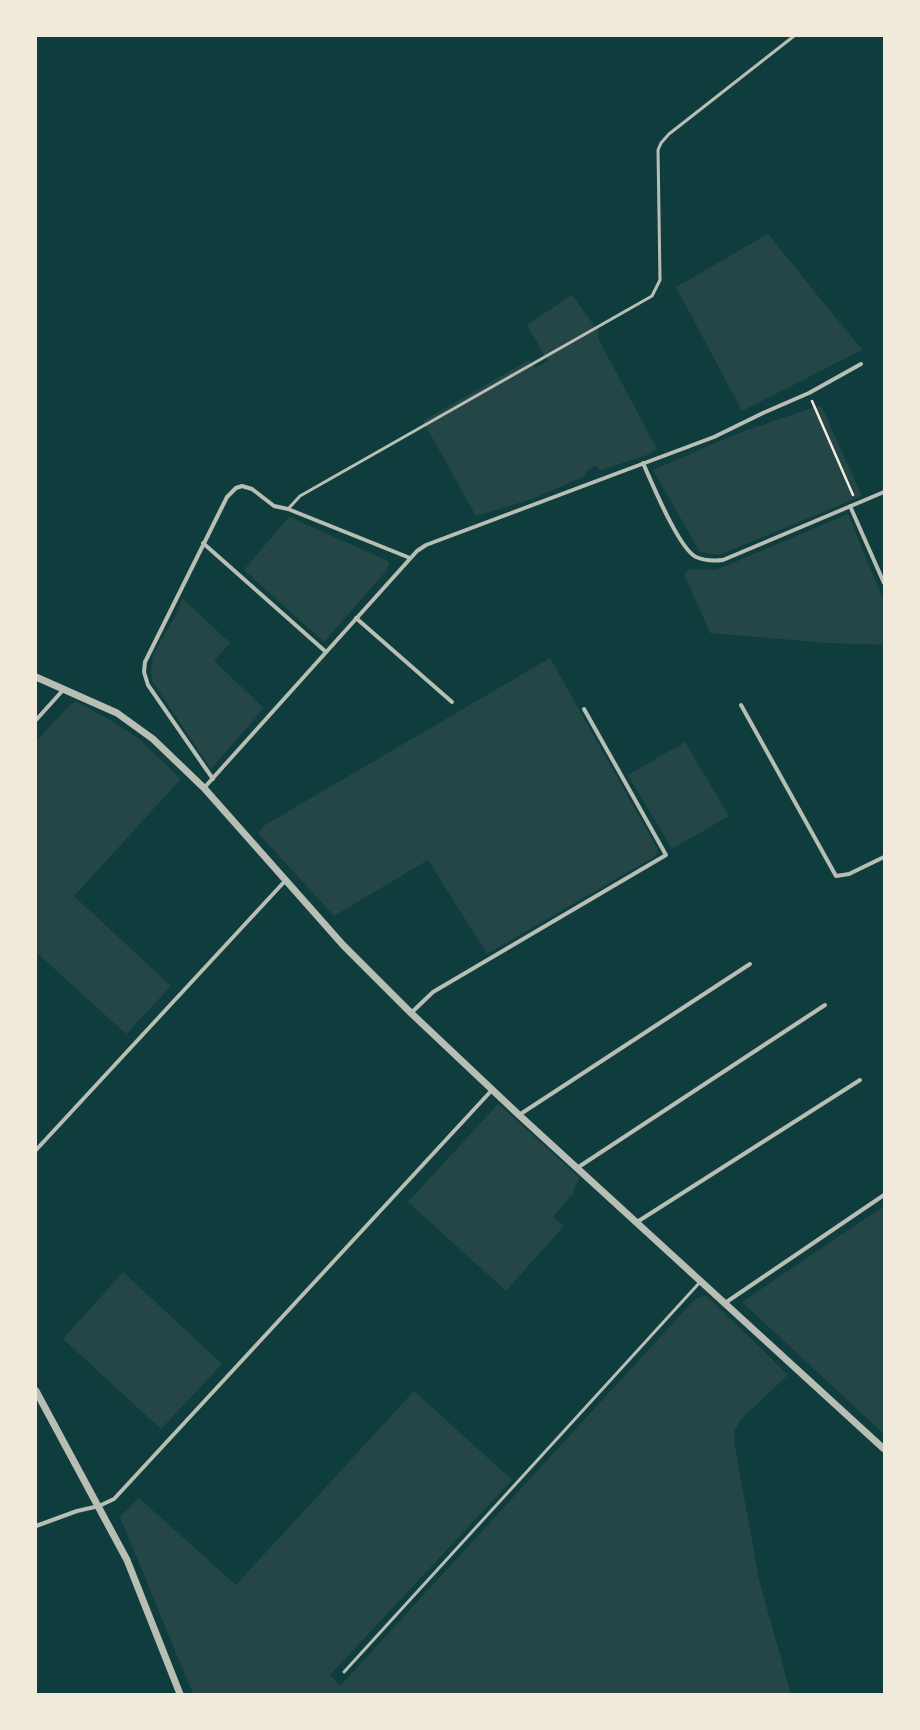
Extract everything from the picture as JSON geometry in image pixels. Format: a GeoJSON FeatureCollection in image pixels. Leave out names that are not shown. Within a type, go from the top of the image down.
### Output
{"type":"FeatureCollection","features":[{"type":"Feature","properties":{"kind":"street"},"geometry":{"type":"LineString","coordinates":[[204,788],[410,558],[426,545],[714,437],[809,393],[861,364]]}},
{"type":"Feature","properties":{"kind":"street"},"geometry":{"type":"LineString","coordinates":[[643,463],[680,541],[695,557],[709,561],[723,560],[884,492]]}},
{"type":"Feature","properties":{"kind":"street"},"geometry":{"type":"LineString","coordinates":[[212,779],[148,685],[144,672],[144,662],[227,497],[236,488],[242,486],[252,489],[274,506],[288,509],[410,558]]}},
{"type":"Feature","properties":{"kind":"street"},"geometry":{"type":"LineString","coordinates":[[850,506],[884,583]]}},
{"type":"Feature","properties":{"kind":"street"},"geometry":{"type":"LineString","coordinates":[[203,543],[326,652]]}},
{"type":"Feature","properties":{"kind":"street"},"geometry":{"type":"LineString","coordinates":[[356,618],[452,702]]}},
{"type":"Feature","properties":{"kind":"street"},"geometry":{"type":"LineString","coordinates":[[36,677],[117,713],[153,739],[204,788],[343,945],[411,1013],[519,1115],[884,1449]]}},
{"type":"Feature","properties":{"kind":"street"},"geometry":{"type":"LineString","coordinates":[[36,720],[64,689]]}},
{"type":"Feature","properties":{"kind":"street"},"geometry":{"type":"LineString","coordinates":[[741,705],[836,876],[850,874],[884,857]]}},
{"type":"Feature","properties":{"kind":"street"},"geometry":{"type":"LineString","coordinates":[[411,1013],[432,992],[666,855],[584,710]]}},
{"type":"Feature","properties":{"kind":"street"},"geometry":{"type":"LineString","coordinates":[[36,1150],[285,881]]}},
{"type":"Feature","properties":{"kind":"street"},"geometry":{"type":"LineString","coordinates":[[519,1115],[750,964]]}},
{"type":"Feature","properties":{"kind":"street"},"geometry":{"type":"LineString","coordinates":[[577,1168],[825,1005]]}},
{"type":"Feature","properties":{"kind":"street"},"geometry":{"type":"LineString","coordinates":[[637,1222],[860,1080]]}},
{"type":"Feature","properties":{"kind":"street"},"geometry":{"type":"LineString","coordinates":[[36,1526],[77,1511],[99,1506],[114,1500],[492,1090]]}},
{"type":"Feature","properties":{"kind":"street"},"geometry":{"type":"LineString","coordinates":[[724,1303],[884,1195]]}},
{"type":"Feature","properties":{"kind":"street"},"geometry":{"type":"LineString","coordinates":[[36,1391],[127,1560],[180,1694]]}},
{"type":"Feature","properties":{"kind":"lane"},"geometry":{"type":"LineString","coordinates":[[288,509],[300,496],[652,296],[660,280],[658,150],[662,142],[669,134],[794,36]]}},
{"type":"Feature","properties":{"kind":"lane"},"geometry":{"type":"LineString","coordinates":[[344,1672],[701,1282]]}},
{"type":"Feature","properties":{"kind":"path"},"geometry":{"type":"LineString","coordinates":[[809,393],[856,504]]}},
{"type":"Feature","properties":{"kind":"shaded area"},"geometry":{"type":"Polygon","coordinates":[[[768,234],[862,350],[742,411],[676,287],[768,234]]]}},
{"type":"Feature","properties":{"kind":"shaded area"},"geometry":{"type":"Polygon","coordinates":[[[572,295],[598,331],[599,340],[657,449],[647,455],[601,470],[595,466],[587,471],[583,477],[532,499],[476,516],[423,421],[529,360],[535,368],[548,361],[527,325],[572,295]]]}},
{"type":"Feature","properties":{"kind":"shaded area"},"geometry":{"type":"Polygon","coordinates":[[[821,405],[862,496],[719,555],[700,552],[653,470],[739,433],[821,405]]]}},
{"type":"Feature","properties":{"kind":"shaded area"},"geometry":{"type":"Polygon","coordinates":[[[848,514],[884,601],[884,645],[828,643],[710,633],[684,574],[690,569],[716,570],[848,514]]]}},
{"type":"Feature","properties":{"kind":"shaded area"},"geometry":{"type":"Polygon","coordinates":[[[289,517],[386,560],[389,563],[387,570],[324,642],[244,570],[289,517]]]}},
{"type":"Feature","properties":{"kind":"shaded area"},"geometry":{"type":"Polygon","coordinates":[[[182,598],[230,643],[214,661],[264,708],[211,769],[152,681],[151,670],[153,655],[177,613],[182,598]]]}},
{"type":"Feature","properties":{"kind":"shaded area"},"geometry":{"type":"Polygon","coordinates":[[[550,658],[657,848],[658,852],[652,858],[487,954],[428,860],[334,916],[259,834],[260,830],[265,825],[550,658]]]}},
{"type":"Feature","properties":{"kind":"shaded area"},"geometry":{"type":"Polygon","coordinates":[[[77,702],[110,720],[138,738],[181,779],[74,896],[171,986],[126,1034],[36,952],[36,741],[71,704],[77,702]]]}},
{"type":"Feature","properties":{"kind":"shaded area"},"geometry":{"type":"Polygon","coordinates":[[[685,742],[729,816],[672,849],[628,775],[685,742]]]}},
{"type":"Feature","properties":{"kind":"shaded area"},"geometry":{"type":"Polygon","coordinates":[[[498,1104],[580,1178],[574,1188],[573,1196],[571,1195],[553,1217],[564,1226],[506,1291],[408,1202],[498,1104]]]}},
{"type":"Feature","properties":{"kind":"shaded area"},"geometry":{"type":"Polygon","coordinates":[[[884,1206],[884,1434],[742,1302],[884,1206]]]}},
{"type":"Feature","properties":{"kind":"shaded area"},"geometry":{"type":"Polygon","coordinates":[[[123,1272],[222,1364],[161,1429],[63,1339],[123,1272]]]}},
{"type":"Feature","properties":{"kind":"shaded area"},"geometry":{"type":"Polygon","coordinates":[[[706,1295],[788,1375],[742,1418],[735,1429],[734,1441],[759,1580],[791,1694],[193,1694],[120,1517],[139,1498],[236,1585],[414,1391],[512,1480],[330,1675],[340,1686],[695,1299],[706,1295]]]}}]}
